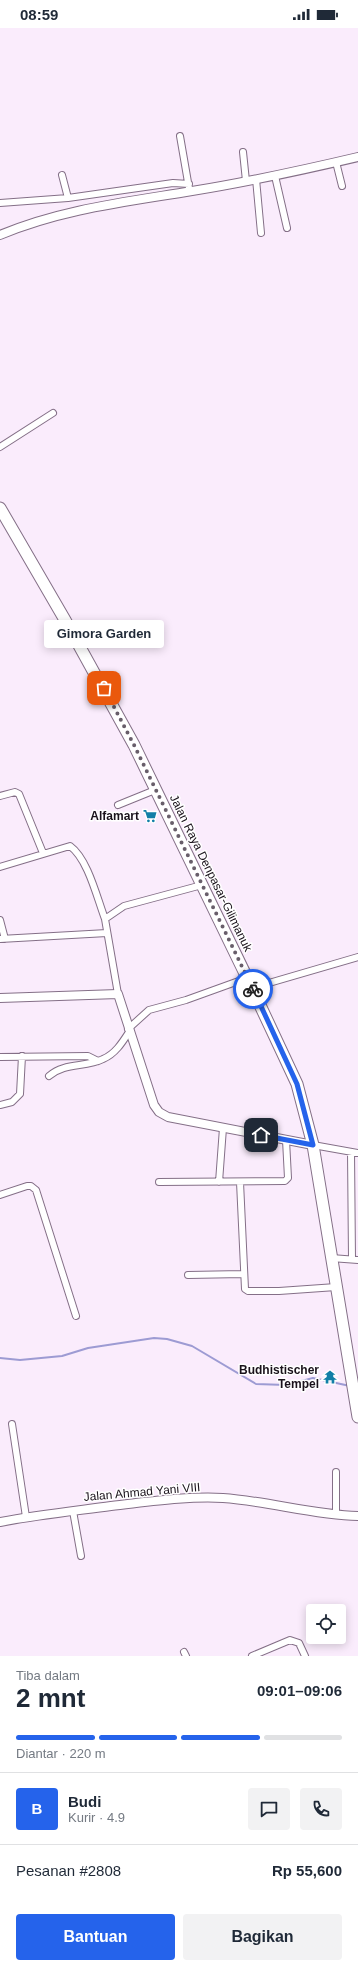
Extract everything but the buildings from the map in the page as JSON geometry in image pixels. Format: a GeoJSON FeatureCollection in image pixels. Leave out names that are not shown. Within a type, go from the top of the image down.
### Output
{"type":"FeatureCollection","features":[{"type":"Feature","properties":{"kind":"highway","name":"Jalan Raya Denpasar-Gilimanuk"},"geometry":{"type":"LineString","coordinates":[[0,508],[111,702],[248,978],[297,1084],[313,1145],[358,1417]]}},
{"type":"Feature","properties":{"kind":"street"},"geometry":{"type":"LineString","coordinates":[[180,136],[189,188]]}},
{"type":"Feature","properties":{"kind":"street"},"geometry":{"type":"LineString","coordinates":[[243,152],[246,181]]}},
{"type":"Feature","properties":{"kind":"street"},"geometry":{"type":"LineString","coordinates":[[0,235],[38,220],[106,204],[189,188],[275,176],[358,157]]}},
{"type":"Feature","properties":{"kind":"street"},"geometry":{"type":"LineString","coordinates":[[336,162],[342,186]]}},
{"type":"Feature","properties":{"kind":"street"},"geometry":{"type":"LineString","coordinates":[[62,175],[68,198]]}},
{"type":"Feature","properties":{"kind":"street"},"geometry":{"type":"LineString","coordinates":[[275,176],[287,228]]}},
{"type":"Feature","properties":{"kind":"street"},"geometry":{"type":"LineString","coordinates":[[256,179],[261,233]]}},
{"type":"Feature","properties":{"kind":"street"},"geometry":{"type":"LineString","coordinates":[[0,203],[68,198],[167,183],[189,188]]}},
{"type":"Feature","properties":{"kind":"street"},"geometry":{"type":"LineString","coordinates":[[105,192],[106,204]]}},
{"type":"Feature","properties":{"kind":"street"},"geometry":{"type":"LineString","coordinates":[[0,447],[53,413]]}},
{"type":"Feature","properties":{"kind":"street"},"geometry":{"type":"LineString","coordinates":[[118,805],[155,790]]}},
{"type":"Feature","properties":{"kind":"street"},"geometry":{"type":"LineString","coordinates":[[0,796],[15,792],[18,794],[43,853]]}},
{"type":"Feature","properties":{"kind":"street"},"geometry":{"type":"LineString","coordinates":[[0,867],[68,846],[77,852],[84,862],[105,919],[118,994],[128,1028],[154,1105],[159,1112],[168,1117],[358,1153]]}},
{"type":"Feature","properties":{"kind":"street"},"geometry":{"type":"LineString","coordinates":[[105,919],[124,906],[202,885]]}},
{"type":"Feature","properties":{"kind":"street"},"geometry":{"type":"LineString","coordinates":[[0,920],[2,939],[107,933]]}},
{"type":"Feature","properties":{"kind":"street"},"geometry":{"type":"LineString","coordinates":[[252,988],[358,956]]}},
{"type":"Feature","properties":{"kind":"street"},"geometry":{"type":"LineString","coordinates":[[49,1076],[64,1067],[111,1055],[120,1046],[128,1028],[149,1010],[186,1000],[248,978]]}},
{"type":"Feature","properties":{"kind":"street"},"geometry":{"type":"LineString","coordinates":[[0,998],[118,994]]}},
{"type":"Feature","properties":{"kind":"street"},"geometry":{"type":"LineString","coordinates":[[0,1105],[12,1102],[20,1094],[22,1056]]}},
{"type":"Feature","properties":{"kind":"street"},"geometry":{"type":"LineString","coordinates":[[0,1057],[88,1056],[96,1059]]}},
{"type":"Feature","properties":{"kind":"street"},"geometry":{"type":"LineString","coordinates":[[219,1182],[223,1128]]}},
{"type":"Feature","properties":{"kind":"street"},"geometry":{"type":"LineString","coordinates":[[159,1182],[286,1181],[288,1178],[286,1140]]}},
{"type":"Feature","properties":{"kind":"street"},"geometry":{"type":"LineString","coordinates":[[331,1258],[355,1259],[351,1152]]}},
{"type":"Feature","properties":{"kind":"street"},"geometry":{"type":"LineString","coordinates":[[240,1182],[244,1287],[248,1291],[279,1291],[336,1287]]}},
{"type":"Feature","properties":{"kind":"street"},"geometry":{"type":"LineString","coordinates":[[0,1195],[27,1186],[31,1186],[36,1190],[76,1316]]}},
{"type":"Feature","properties":{"kind":"street"},"geometry":{"type":"LineString","coordinates":[[188,1275],[243,1274]]}},
{"type":"Feature","properties":{"kind":"street"},"geometry":{"type":"LineString","coordinates":[[12,1424],[26,1517]]}},
{"type":"Feature","properties":{"kind":"street"},"geometry":{"type":"LineString","coordinates":[[336,1472],[336,1515]]}},
{"type":"Feature","properties":{"kind":"street","name":"Jalan Ahmad Yani VIII"},"geometry":{"type":"LineString","coordinates":[[0,1522],[26,1517],[153,1501],[221,1498],[251,1500],[336,1515],[358,1516]]}},
{"type":"Feature","properties":{"kind":"street"},"geometry":{"type":"LineString","coordinates":[[73,1511],[81,1556]]}},
{"type":"Feature","properties":{"kind":"street"},"geometry":{"type":"LineString","coordinates":[[252,1656],[290,1640],[299,1643],[305,1656]]}},
{"type":"Feature","properties":{"kind":"waterway"},"geometry":{"type":"LineString","coordinates":[[0,1358],[20,1360],[62,1356],[88,1348],[154,1338],[167,1339],[192,1346],[256,1384],[286,1385],[313,1378],[350,1386]]}},
{"type":"Feature","properties":{"kind":"way so far"},"geometry":{"type":"LineString","coordinates":[[104,688],[134,745],[253,989]]}},
{"type":"Feature","properties":{"kind":"place","name":"Gimora Garden"},"geometry":{"type":"Point","coordinates":[104,688]}},
{"type":"Feature","properties":{"kind":"place","name":"Alfamart"},"geometry":{"type":"Point","coordinates":[150,816]}},
{"type":"Feature","properties":{"kind":"place","name":"Budhistischer Tempel"},"geometry":{"type":"Point","coordinates":[330,1377]}},
{"type":"Feature","properties":{"kind":"route"},"geometry":{"type":"LineString","coordinates":[[253,989],[297,1084],[313,1145],[261,1135]]}}]}
